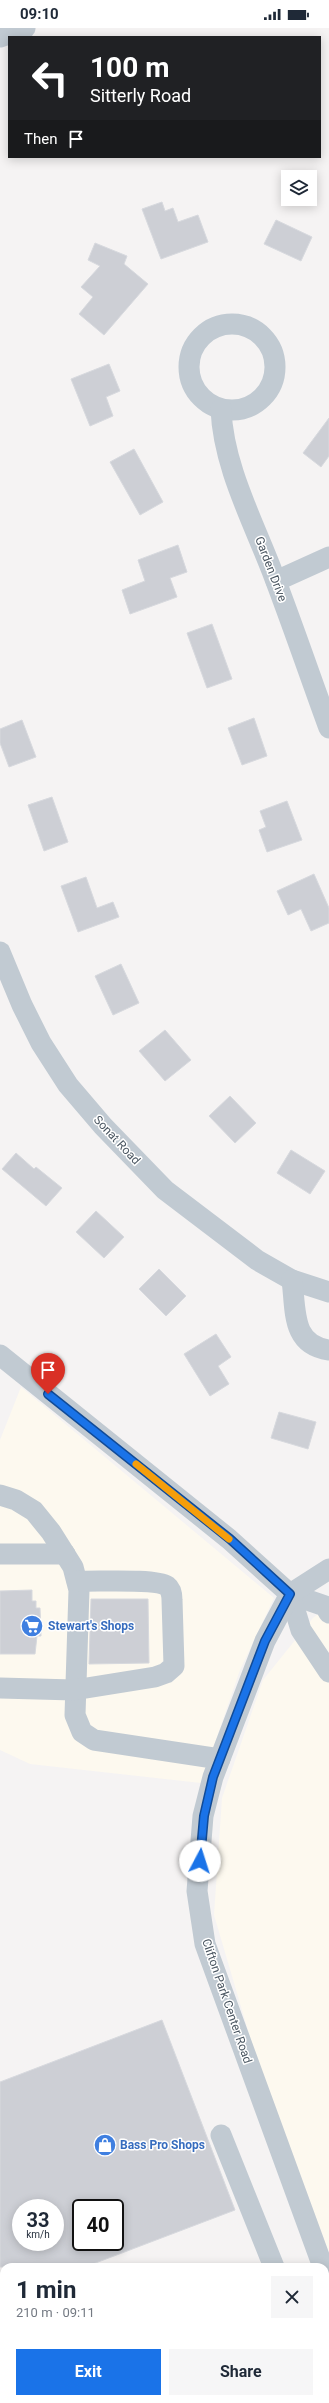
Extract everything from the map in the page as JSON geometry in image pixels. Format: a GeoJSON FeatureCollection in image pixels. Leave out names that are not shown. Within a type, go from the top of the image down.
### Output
{"type":"FeatureCollection","features":[{"type":"Feature","properties":{"kind":"street"},"geometry":{"type":"LineString","coordinates":[[0,36],[25,28]]}},
{"type":"Feature","properties":{"kind":"street"},"geometry":{"type":"LineString","coordinates":[[228,324],[250,327],[268,342],[273,352],[276,364],[273,381],[264,396],[256,404],[233,410],[221,409],[202,398],[196,390],[189,369],[192,353],[200,339],[218,326],[228,324]]}},
{"type":"Feature","properties":{"kind":"street","name":"Garden Drive"},"geometry":{"type":"LineString","coordinates":[[221,409],[222,428],[231,465],[276,581],[329,728]]}},
{"type":"Feature","properties":{"kind":"street"},"geometry":{"type":"LineString","coordinates":[[276,581],[329,557]]}},
{"type":"Feature","properties":{"kind":"street","name":"Sonat Road"},"geometry":{"type":"LineString","coordinates":[[0,952],[22,1005],[41,1043],[68,1085],[103,1126],[165,1190],[257,1260],[292,1280],[329,1292]]}},
{"type":"Feature","properties":{"kind":"street"},"geometry":{"type":"LineString","coordinates":[[292,1280],[298,1326],[303,1339],[309,1345],[329,1350]]}},
{"type":"Feature","properties":{"kind":"street"},"geometry":{"type":"LineString","coordinates":[[0,1355],[230,1539],[290,1594],[325,1606],[329,1613]]}},
{"type":"Feature","properties":{"kind":"street"},"geometry":{"type":"LineString","coordinates":[[0,1495],[16,1500],[34,1511],[65,1554],[73,1568],[79,1590],[74,1690],[75,1715],[82,1732],[94,1740],[220,1759]]}},
{"type":"Feature","properties":{"kind":"street"},"geometry":{"type":"LineString","coordinates":[[0,1554],[65,1554]]}},
{"type":"Feature","properties":{"kind":"street","name":"Clifton Park Center Road"},"geometry":{"type":"LineString","coordinates":[[322,2263],[205,1944],[197,1891],[204,1816],[213,1777],[265,1641],[290,1594],[329,1569]]}},
{"type":"Feature","properties":{"kind":"street"},"geometry":{"type":"LineString","coordinates":[[0,1688],[74,1690],[166,1673],[174,1666],[175,1654],[172,1600],[171,1592],[166,1586],[152,1582],[77,1582]]}},
{"type":"Feature","properties":{"kind":"street"},"geometry":{"type":"LineString","coordinates":[[290,1594],[300,1630],[329,1672]]}},
{"type":"Feature","properties":{"kind":"street"},"geometry":{"type":"LineString","coordinates":[[221,2135],[272,2263]]}},
{"type":"Feature","properties":{"kind":"shaded area"},"geometry":{"type":"Polygon","coordinates":[[[21,1387],[274,1598],[240,1670],[201,1783],[30,1764],[0,1750],[0,1440],[21,1387]]]}},
{"type":"Feature","properties":{"kind":"shaded area"},"geometry":{"type":"Polygon","coordinates":[[[329,1605],[329,2253],[252,2044],[214,1915],[222,1798],[263,1680],[313,1618],[329,1605]]]}},
{"type":"Feature","properties":{"kind":"building"},"geometry":{"type":"Polygon","coordinates":[[[162,202],[165,211],[173,208],[178,222],[198,215],[208,242],[161,259],[142,209],[162,202]]]}},
{"type":"Feature","properties":{"kind":"building"},"geometry":{"type":"Polygon","coordinates":[[[276,220],[312,237],[301,261],[264,244],[276,220]]]}},
{"type":"Feature","properties":{"kind":"building"},"geometry":{"type":"Polygon","coordinates":[[[95,243],[127,256],[124,264],[148,284],[104,335],[79,314],[93,297],[81,287],[100,266],[88,260],[95,243]]]}},
{"type":"Feature","properties":{"kind":"building"},"geometry":{"type":"Polygon","coordinates":[[[109,364],[120,391],[106,397],[113,416],[90,426],[71,379],[109,364]]]}},
{"type":"Feature","properties":{"kind":"building"},"geometry":{"type":"Polygon","coordinates":[[[329,418],[329,456],[321,467],[303,453],[329,418]]]}},
{"type":"Feature","properties":{"kind":"building"},"geometry":{"type":"Polygon","coordinates":[[[134,449],[163,502],[140,515],[110,462],[134,449]]]}},
{"type":"Feature","properties":{"kind":"building"},"geometry":{"type":"Polygon","coordinates":[[[178,545],[187,572],[170,578],[177,597],[130,614],[122,590],[145,581],[138,560],[178,545]]]}},
{"type":"Feature","properties":{"kind":"building"},"geometry":{"type":"Polygon","coordinates":[[[212,624],[232,679],[207,688],[187,633],[212,624]]]}},
{"type":"Feature","properties":{"kind":"building"},"geometry":{"type":"Polygon","coordinates":[[[254,718],[267,756],[242,765],[228,728],[254,718]]]}},
{"type":"Feature","properties":{"kind":"building"},"geometry":{"type":"Polygon","coordinates":[[[22,720],[36,757],[9,767],[0,743],[0,729],[22,720]]]}},
{"type":"Feature","properties":{"kind":"building"},"geometry":{"type":"Polygon","coordinates":[[[52,797],[68,842],[44,851],[28,805],[52,797]]]}},
{"type":"Feature","properties":{"kind":"building"},"geometry":{"type":"Polygon","coordinates":[[[287,801],[302,840],[267,852],[259,830],[266,827],[260,811],[287,801]]]}},
{"type":"Feature","properties":{"kind":"building"},"geometry":{"type":"Polygon","coordinates":[[[314,874],[329,908],[329,923],[311,931],[301,909],[288,915],[277,891],[314,874]]]}},
{"type":"Feature","properties":{"kind":"building"},"geometry":{"type":"Polygon","coordinates":[[[86,877],[97,908],[113,902],[119,917],[78,932],[61,886],[86,877]]]}},
{"type":"Feature","properties":{"kind":"building"},"geometry":{"type":"Polygon","coordinates":[[[121,964],[139,1003],[113,1015],[95,976],[121,964]]]}},
{"type":"Feature","properties":{"kind":"building"},"geometry":{"type":"Polygon","coordinates":[[[165,1030],[191,1060],[165,1081],[139,1051],[165,1030]]]}},
{"type":"Feature","properties":{"kind":"building"},"geometry":{"type":"Polygon","coordinates":[[[230,1096],[256,1123],[235,1143],[209,1116],[230,1096]]]}},
{"type":"Feature","properties":{"kind":"building"},"geometry":{"type":"Polygon","coordinates":[[[291,1150],[325,1171],[310,1194],[277,1173],[291,1150]]]}},
{"type":"Feature","properties":{"kind":"building"},"geometry":{"type":"Polygon","coordinates":[[[16,1153],[34,1169],[36,1167],[62,1188],[46,1206],[2,1169],[16,1153]]]}},
{"type":"Feature","properties":{"kind":"building"},"geometry":{"type":"Polygon","coordinates":[[[96,1211],[124,1237],[104,1258],[76,1232],[96,1211]]]}},
{"type":"Feature","properties":{"kind":"building"},"geometry":{"type":"Polygon","coordinates":[[[159,1269],[186,1296],[166,1316],[139,1289],[159,1269]]]}},
{"type":"Feature","properties":{"kind":"building"},"geometry":{"type":"Polygon","coordinates":[[[216,1334],[231,1357],[218,1366],[229,1384],[210,1396],[184,1354],[216,1334]]]}},
{"type":"Feature","properties":{"kind":"building"},"geometry":{"type":"Polygon","coordinates":[[[279,1412],[316,1422],[308,1449],[271,1438],[279,1412]]]}},
{"type":"Feature","properties":{"kind":"building"},"geometry":{"type":"Polygon","coordinates":[[[32,1590],[32,1601],[36,1601],[36,1608],[40,1608],[41,1636],[37,1636],[35,1654],[0,1654],[0,1591],[32,1590]]]}},
{"type":"Feature","properties":{"kind":"building"},"geometry":{"type":"Polygon","coordinates":[[[91,1599],[148,1599],[149,1663],[89,1664],[91,1599]]]}},
{"type":"Feature","properties":{"kind":"building","name":"Bass Pro Shops"},"geometry":{"type":"Polygon","coordinates":[[[162,2020],[235,2210],[96,2263],[0,2263],[0,2082],[162,2020]]]}},
{"type":"Feature","properties":{"kind":"slow traffic"},"geometry":{"type":"LineString","coordinates":[[136,1464],[229,1539]]}},
{"type":"Feature","properties":{"kind":"place","name":"Stewart's Shops"},"geometry":{"type":"Point","coordinates":[32,1626]}},
{"type":"Feature","properties":{"kind":"place","name":"Bass Pro Shops"},"geometry":{"type":"Point","coordinates":[105,2145]}},
{"type":"Feature","properties":{"kind":"route"},"geometry":{"type":"LineString","coordinates":[[48,1394],[230,1539],[290,1594],[265,1641],[213,1777],[204,1816],[200,1861]]}}]}
